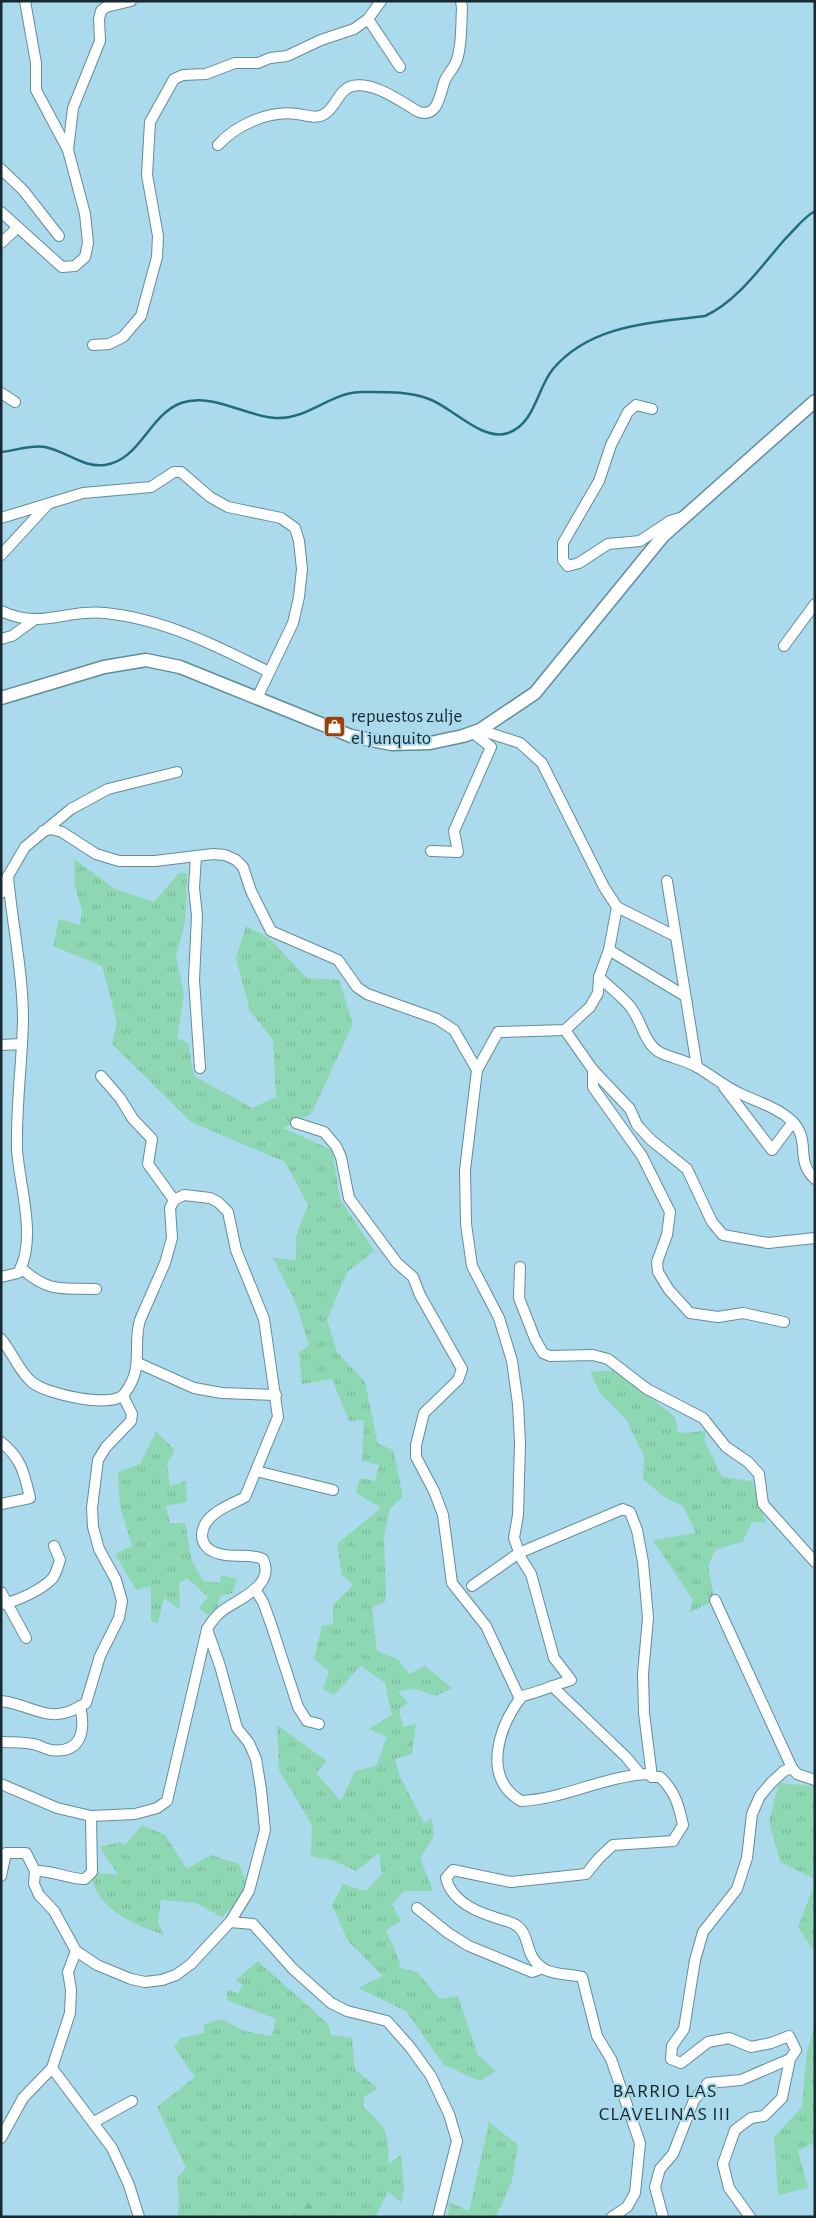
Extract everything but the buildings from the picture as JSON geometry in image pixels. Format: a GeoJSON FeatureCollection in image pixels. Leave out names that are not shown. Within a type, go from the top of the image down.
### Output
{"type":"FeatureCollection","features":[{"type":"Feature","properties":{"kind":"main road"},"geometry":{"type":"LineString","coordinates":[[1,698],[104,667],[146,660],[180,667],[351,736],[392,744],[430,743],[476,731],[535,693],[664,536],[815,401]]}},
{"type":"Feature","properties":{"kind":"street"},"geometry":{"type":"LineString","coordinates":[[1,212],[62,267],[75,266],[85,258],[88,243],[85,214],[68,150],[36,90],[36,63],[25,1]]}},
{"type":"Feature","properties":{"kind":"street"},"geometry":{"type":"LineString","coordinates":[[68,150],[73,108],[100,41],[99,19],[101,11],[106,7],[131,1]]}},
{"type":"Feature","properties":{"kind":"street"},"geometry":{"type":"LineString","coordinates":[[93,346],[109,344],[123,337],[141,316],[157,257],[158,236],[147,175],[150,122],[174,79],[183,75],[206,74],[235,62],[258,62],[287,56],[321,40],[354,29],[368,19],[381,1]]}},
{"type":"Feature","properties":{"kind":"street"},"geometry":{"type":"LineString","coordinates":[[218,145],[239,127],[271,116],[296,114],[312,118],[326,114],[344,91],[353,86],[370,87],[388,94],[424,114],[432,111],[438,104],[446,79],[455,66],[458,54],[461,1]]}},
{"type":"Feature","properties":{"kind":"street"},"geometry":{"type":"LineString","coordinates":[[368,19],[400,67]]}},
{"type":"Feature","properties":{"kind":"street"},"geometry":{"type":"LineString","coordinates":[[1,168],[23,190],[59,236]]}},
{"type":"Feature","properties":{"kind":"street"},"geometry":{"type":"LineString","coordinates":[[1,243],[18,227]]}},
{"type":"Feature","properties":{"kind":"street"},"geometry":{"type":"LineString","coordinates":[[1,393],[15,402]]}},
{"type":"Feature","properties":{"kind":"street"},"geometry":{"type":"LineString","coordinates":[[652,408],[636,405],[628,412],[611,446],[599,481],[563,542],[563,560],[568,566],[579,563],[608,544],[640,541],[670,521],[687,516]]}},
{"type":"Feature","properties":{"kind":"street"},"geometry":{"type":"LineString","coordinates":[[1,518],[83,493],[151,487],[174,472],[181,472],[210,497],[228,508],[271,514],[281,518],[295,528],[299,541],[302,569],[299,597],[293,623],[257,698]]}},
{"type":"Feature","properties":{"kind":"street"},"geometry":{"type":"LineString","coordinates":[[1,555],[47,504]]}},
{"type":"Feature","properties":{"kind":"street"},"geometry":{"type":"LineString","coordinates":[[784,646],[815,604]]}},
{"type":"Feature","properties":{"kind":"street"},"geometry":{"type":"LineString","coordinates":[[1,611],[28,621],[53,619],[83,611],[108,613],[161,625],[210,643],[269,672]]}},
{"type":"Feature","properties":{"kind":"street"},"geometry":{"type":"LineString","coordinates":[[1,639],[12,636],[34,620]]}},
{"type":"Feature","properties":{"kind":"street"},"geometry":{"type":"LineString","coordinates":[[431,851],[458,852],[454,831],[491,747],[476,731]]}},
{"type":"Feature","properties":{"kind":"street"},"geometry":{"type":"LineString","coordinates":[[476,731],[520,743],[542,763],[604,887],[617,907],[675,936]]}},
{"type":"Feature","properties":{"kind":"street"},"geometry":{"type":"LineString","coordinates":[[1,893],[4,880],[25,847],[71,808],[108,789],[177,772]]}},
{"type":"Feature","properties":{"kind":"street"},"geometry":{"type":"LineString","coordinates":[[43,831],[51,829],[62,832],[96,854],[119,861],[155,861],[196,856],[226,855],[236,860],[244,867],[251,891],[271,931],[338,960],[351,980],[367,994],[437,1019],[454,1030],[477,1070]]}},
{"type":"Feature","properties":{"kind":"street"},"geometry":{"type":"LineString","coordinates":[[196,856],[194,888],[197,916],[194,980],[200,1068]]}},
{"type":"Feature","properties":{"kind":"street"},"geometry":{"type":"LineString","coordinates":[[1,1277],[18,1273],[21,1268],[27,1237],[17,1149],[22,1044],[20,963],[4,880]]}},
{"type":"Feature","properties":{"kind":"street"},"geometry":{"type":"LineString","coordinates":[[667,881],[697,1067]]}},
{"type":"Feature","properties":{"kind":"street"},"geometry":{"type":"LineString","coordinates":[[612,2217],[627,2206],[635,2194],[640,2143],[611,2059],[597,2036],[589,2013],[586,1989],[582,1977],[543,1968],[533,1962],[523,1931],[515,1924],[478,1911],[461,1901],[449,1888],[446,1878],[453,1870],[511,1882],[574,1877],[586,1874],[598,1858],[613,1845],[673,1841],[683,1825],[678,1804],[671,1787],[660,1777],[652,1777],[648,1774],[597,1782],[560,1794],[521,1801],[510,1795],[501,1781],[498,1749],[502,1729],[522,1696],[546,1691],[552,1686],[572,1680],[554,1658],[532,1574],[519,1553],[514,1538],[518,1515],[519,1434],[512,1362],[499,1318],[472,1266],[466,1224],[465,1170],[477,1070],[498,1032],[565,1030],[590,1007],[598,992],[599,977],[609,950],[617,907]]}},
{"type":"Feature","properties":{"kind":"street"},"geometry":{"type":"LineString","coordinates":[[609,950],[685,996]]}},
{"type":"Feature","properties":{"kind":"street"},"geometry":{"type":"LineString","coordinates":[[599,977],[628,1003],[651,1045],[662,1053],[697,1067],[740,1094],[760,1101],[794,1122],[801,1132],[804,1164],[808,1172],[815,1179]]}},
{"type":"Feature","properties":{"kind":"street"},"geometry":{"type":"LineString","coordinates":[[565,1030],[575,1047],[593,1070],[630,1109],[637,1125],[651,1140],[687,1169],[698,1188],[712,1222],[723,1235],[768,1243],[815,1238]]}},
{"type":"Feature","properties":{"kind":"street"},"geometry":{"type":"LineString","coordinates":[[1,1045],[22,1044]]}},
{"type":"Feature","properties":{"kind":"street"},"geometry":{"type":"LineString","coordinates":[[593,1070],[593,1087],[642,1156],[670,1212],[667,1235],[657,1262],[658,1272],[669,1290],[690,1313],[718,1317],[743,1312],[784,1322]]}},
{"type":"Feature","properties":{"kind":"street"},"geometry":{"type":"LineString","coordinates":[[101,1076],[120,1098],[133,1119],[152,1139],[148,1164],[174,1200]]}},
{"type":"Feature","properties":{"kind":"street"},"geometry":{"type":"LineString","coordinates":[[720,1082],[772,1150],[794,1122]]}},
{"type":"Feature","properties":{"kind":"street"},"geometry":{"type":"LineString","coordinates":[[296,1123],[324,1132],[336,1146],[341,1157],[350,1198],[397,1263],[413,1277],[420,1295],[462,1369],[458,1380],[424,1413],[416,1445],[416,1457],[444,1515],[452,1582],[486,1626],[520,1698]]}},
{"type":"Feature","properties":{"kind":"street"},"geometry":{"type":"LineString","coordinates":[[1,1339],[11,1350],[21,1370],[33,1383],[56,1394],[113,1401],[124,1396],[138,1363],[137,1330],[148,1299],[165,1263],[172,1238],[170,1208],[174,1200],[184,1195],[210,1198],[222,1205],[228,1212],[236,1250],[264,1319],[278,1417],[245,1497],[217,1512],[203,1527],[200,1535],[202,1543],[208,1549],[220,1554],[254,1556],[263,1559],[266,1565],[265,1576],[245,1599],[222,1611],[207,1629],[167,1801],[157,1808],[134,1814],[91,1816],[56,1808],[1,1784]]}},
{"type":"Feature","properties":{"kind":"street"},"geometry":{"type":"LineString","coordinates":[[520,1267],[519,1298],[535,1339],[543,1353],[550,1356],[593,1355],[608,1359],[647,1389],[703,1418],[726,1446],[748,1462],[759,1474],[764,1504],[815,1562]]}},
{"type":"Feature","properties":{"kind":"street"},"geometry":{"type":"LineString","coordinates":[[21,1268],[35,1280],[49,1288],[96,1288]]}},
{"type":"Feature","properties":{"kind":"street"},"geometry":{"type":"LineString","coordinates":[[138,1363],[194,1388],[222,1394],[276,1395]]}},
{"type":"Feature","properties":{"kind":"street"},"geometry":{"type":"LineString","coordinates":[[1,1701],[14,1703],[41,1713],[59,1715],[73,1711],[86,1703],[100,1656],[120,1618],[122,1601],[116,1580],[99,1549],[93,1527],[92,1508],[93,1485],[98,1460],[106,1447],[131,1421],[132,1414],[124,1396]]}},
{"type":"Feature","properties":{"kind":"street"},"geometry":{"type":"LineString","coordinates":[[1,1442],[15,1453],[23,1468],[30,1498],[1,1504]]}},
{"type":"Feature","properties":{"kind":"street"},"geometry":{"type":"LineString","coordinates":[[256,1471],[333,1490]]}},
{"type":"Feature","properties":{"kind":"street"},"geometry":{"type":"LineString","coordinates":[[472,1586],[519,1553],[622,1509],[630,1512],[637,1530],[643,1562],[648,1618],[643,1674],[644,1713],[652,1777]]}},
{"type":"Feature","properties":{"kind":"street"},"geometry":{"type":"LineString","coordinates":[[5,1604],[51,1580],[60,1560],[54,1546]]}},
{"type":"Feature","properties":{"kind":"street"},"geometry":{"type":"LineString","coordinates":[[255,1589],[271,1624],[298,1707],[307,1721],[319,1724]]}},
{"type":"Feature","properties":{"kind":"street"},"geometry":{"type":"LineString","coordinates":[[1,1592],[5,1604],[26,1638]]}},
{"type":"Feature","properties":{"kind":"street"},"geometry":{"type":"LineString","coordinates":[[715,1600],[792,1768],[797,1774],[815,1780]]}},
{"type":"Feature","properties":{"kind":"street"},"geometry":{"type":"LineString","coordinates":[[1,1876],[6,1853],[26,1854],[34,1871],[34,1884],[39,1895],[54,1911],[76,1951],[97,1965],[131,1979],[145,1982],[162,1980],[192,1964],[230,1922],[249,1892],[265,1830],[262,1789],[256,1759],[249,1743],[237,1728],[220,1666],[207,1629]]}},
{"type":"Feature","properties":{"kind":"street"},"geometry":{"type":"LineString","coordinates":[[552,1686],[626,1757],[640,1774]]}},
{"type":"Feature","properties":{"kind":"street"},"geometry":{"type":"LineString","coordinates":[[1,1742],[34,1744],[54,1750],[70,1749],[76,1745],[82,1730],[83,1718],[80,1706]]}},
{"type":"Feature","properties":{"kind":"street"},"geometry":{"type":"LineString","coordinates":[[750,2217],[729,2188],[723,2164],[735,2130],[750,2118],[764,2116],[782,2098],[790,2059],[796,2050],[789,2036],[771,2043],[751,2047],[729,2038],[708,2042],[681,2063],[671,2059],[672,2046],[684,2029],[695,1960],[704,1932],[737,1889],[747,1858],[752,1814],[760,1796],[771,1783],[784,1771],[792,1768]]}},
{"type":"Feature","properties":{"kind":"street"},"geometry":{"type":"LineString","coordinates":[[34,1871],[47,1870],[71,1879],[85,1880],[92,1872],[91,1816]]}},
{"type":"Feature","properties":{"kind":"street"},"geometry":{"type":"LineString","coordinates":[[417,1908],[448,1933],[469,1946],[532,1972],[543,1968]]}},
{"type":"Feature","properties":{"kind":"street"},"geometry":{"type":"LineString","coordinates":[[230,1922],[253,1924],[293,1969],[331,2003],[347,2011],[387,2021],[410,2047],[431,2076],[449,2114],[457,2142],[438,2217]]}},
{"type":"Feature","properties":{"kind":"street"},"geometry":{"type":"LineString","coordinates":[[1,2138],[23,2098],[52,2068],[70,2014],[71,1990],[68,1972],[76,1951]]}},
{"type":"Feature","properties":{"kind":"street"},"geometry":{"type":"LineString","coordinates":[[663,2217],[655,2187],[660,2170],[673,2154],[694,2100],[708,2083],[741,2080],[790,2059]]}},
{"type":"Feature","properties":{"kind":"street"},"geometry":{"type":"LineString","coordinates":[[52,2068],[112,2148],[130,2185],[139,2217]]}},
{"type":"Feature","properties":{"kind":"street"},"geometry":{"type":"LineString","coordinates":[[94,2122],[132,2101]]}},
{"type":"Feature","properties":{"kind":"green space"},"geometry":{"type":"Polygon","coordinates":[[[74,859],[115,889],[154,902],[179,873],[187,873],[185,922],[176,957],[184,994],[177,1038],[188,1043],[194,1076],[252,1108],[276,1097],[273,1040],[250,1011],[236,958],[246,926],[269,938],[307,978],[339,980],[353,1024],[311,1114],[283,1128],[332,1150],[340,1199],[374,1251],[347,1272],[327,1320],[337,1352],[365,1382],[378,1444],[393,1450],[403,1497],[390,1508],[384,1536],[386,1601],[372,1607],[377,1651],[399,1660],[409,1674],[425,1666],[452,1688],[436,1696],[415,1689],[398,1691],[408,1703],[399,1709],[403,1727],[416,1724],[412,1754],[395,1759],[400,1777],[424,1823],[432,1818],[434,1836],[420,1858],[433,1891],[404,1891],[392,1905],[401,1921],[386,1930],[400,1968],[417,1972],[440,1999],[458,1996],[478,2055],[496,2071],[480,2081],[444,2065],[406,2011],[358,1988],[383,1976],[348,1941],[332,1905],[343,1884],[366,1891],[382,1874],[379,1853],[356,1871],[332,1860],[311,1856],[312,1825],[279,1770],[277,1725],[327,1761],[316,1773],[341,1801],[355,1771],[376,1766],[387,1737],[369,1729],[392,1715],[385,1683],[361,1666],[334,1695],[323,1689],[329,1671],[314,1659],[322,1626],[333,1624],[333,1605],[353,1585],[342,1575],[337,1544],[381,1508],[356,1493],[360,1478],[375,1481],[379,1465],[362,1461],[364,1420],[349,1421],[332,1379],[302,1384],[299,1353],[309,1345],[295,1301],[273,1258],[296,1260],[296,1236],[308,1205],[285,1162],[191,1122],[112,1044],[117,1022],[102,966],[53,946],[59,919],[80,925],[82,911],[75,885],[74,859]]]}},
{"type":"Feature","properties":{"kind":"green space"},"geometry":{"type":"Polygon","coordinates":[[[616,1370],[675,1417],[678,1433],[706,1431],[704,1440],[722,1477],[752,1481],[766,1523],[752,1522],[743,1541],[715,1550],[708,1566],[715,1600],[689,1613],[693,1600],[653,1540],[696,1533],[683,1506],[664,1497],[643,1479],[644,1456],[626,1419],[600,1393],[590,1372],[616,1370]]]}},
{"type":"Feature","properties":{"kind":"green space"},"geometry":{"type":"Polygon","coordinates":[[[156,1432],[175,1450],[167,1464],[170,1486],[186,1481],[187,1502],[166,1506],[170,1523],[185,1523],[192,1561],[203,1581],[220,1583],[221,1575],[237,1579],[232,1593],[220,1596],[217,1608],[208,1615],[199,1608],[208,1597],[187,1578],[179,1583],[180,1609],[164,1598],[158,1623],[151,1621],[151,1586],[136,1590],[115,1554],[132,1546],[120,1506],[118,1472],[140,1464],[156,1432]]]}},
{"type":"Feature","properties":{"kind":"green space"},"geometry":{"type":"Polygon","coordinates":[[[779,1783],[815,1786],[815,1879],[780,1862],[769,1821],[779,1783]]]}},
{"type":"Feature","properties":{"kind":"green space"},"geometry":{"type":"Polygon","coordinates":[[[142,1825],[165,1835],[187,1869],[211,1855],[239,1864],[249,1891],[222,1917],[196,1903],[161,1900],[158,1922],[164,1935],[144,1928],[125,1918],[107,1905],[100,1897],[94,1886],[92,1872],[118,1875],[100,1847],[120,1842],[125,1845],[142,1825]]]}},
{"type":"Feature","properties":{"kind":"green space"},"geometry":{"type":"Polygon","coordinates":[[[815,1882],[815,1953],[798,1927],[815,1882]]]}},
{"type":"Feature","properties":{"kind":"green space"},"geometry":{"type":"Polygon","coordinates":[[[258,1961],[328,2024],[331,2035],[352,2038],[355,2070],[378,2088],[365,2096],[363,2107],[377,2120],[385,2131],[389,2164],[401,2155],[404,2189],[401,2203],[388,2191],[376,2217],[178,2216],[177,2178],[186,2168],[157,2107],[195,2077],[174,2047],[181,2038],[204,2033],[204,2024],[222,2019],[244,2031],[272,2036],[276,2019],[227,2000],[227,1990],[237,1993],[243,1986],[236,1980],[258,1961]]]}},
{"type":"Feature","properties":{"kind":"green space"},"geometry":{"type":"Polygon","coordinates":[[[815,2024],[815,2156],[813,2143],[798,2151],[808,2188],[778,2195],[774,2137],[802,2107],[807,2051],[815,2024]]]}},
{"type":"Feature","properties":{"kind":"green space"},"geometry":{"type":"Polygon","coordinates":[[[489,2122],[518,2145],[512,2181],[496,2217],[448,2217],[449,2202],[469,2211],[489,2122]]]}},
{"type":"Feature","properties":{"kind":"green space"},"geometry":{"type":"Polygon","coordinates":[[[308,2202],[312,2207],[309,2217],[286,2217],[288,2208],[308,2202]]]}},
{"type":"Feature","properties":{"kind":"waterway"},"geometry":{"type":"LineString","coordinates":[[1,452],[34,446],[45,447],[82,462],[105,465],[127,455],[161,417],[181,403],[192,400],[204,400],[275,418],[298,415],[340,396],[362,392],[396,392],[421,396],[438,403],[488,433],[508,433],[524,422],[553,369],[568,354],[604,334],[623,328],[705,316],[739,292],[796,227],[815,211]]}},
{"type":"Feature","properties":{"kind":"place","name":"repuestos zulje el junquito"},"geometry":{"type":"Point","coordinates":[335,727]}},
{"type":"Feature","properties":{"kind":"district","name":"BARRIO LAS CLAVELINAS III"},"geometry":{"type":"Point","coordinates":[665,2102]}}]}
